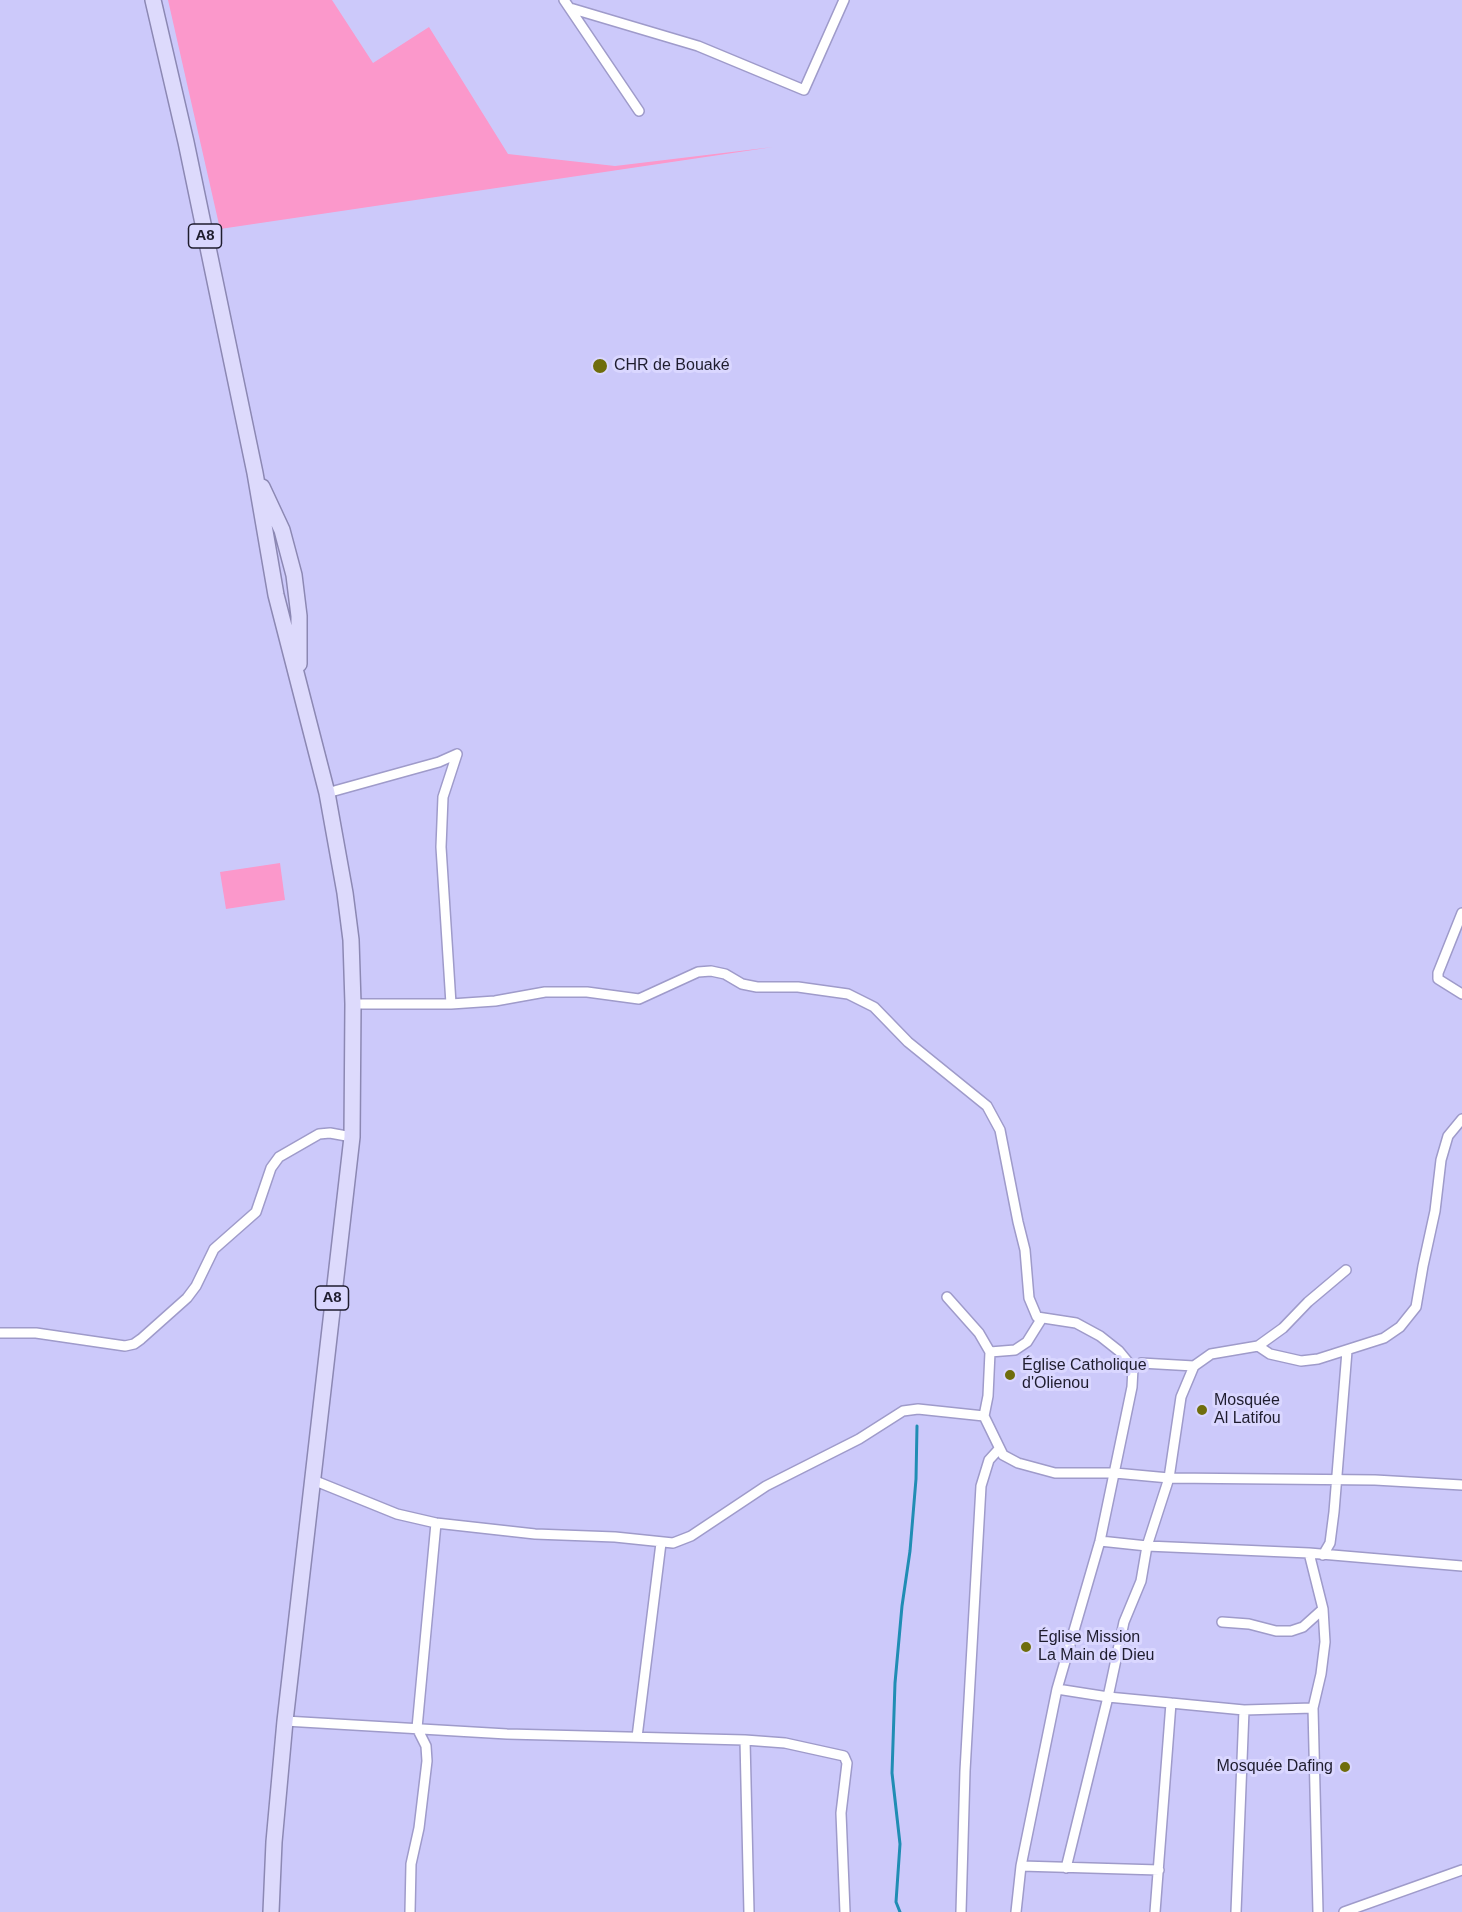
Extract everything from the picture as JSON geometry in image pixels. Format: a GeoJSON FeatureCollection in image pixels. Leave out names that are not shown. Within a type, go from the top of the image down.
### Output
{"type":"FeatureCollection","features":[{"type":"Feature","properties":{"kind":"main road","name":"A8"},"geometry":{"type":"LineString","coordinates":[[153,0],[186,142],[255,473],[276,595],[327,793],[351,940],[352,1137],[285,1721],[274,1842],[271,1912]]}},
{"type":"Feature","properties":{"kind":"street"},"geometry":{"type":"LineString","coordinates":[[567,4],[698,46],[804,90],[844,0]]}},
{"type":"Feature","properties":{"kind":"street"},"geometry":{"type":"LineString","coordinates":[[567,4],[639,111]]}},
{"type":"Feature","properties":{"kind":"street"},"geometry":{"type":"LineString","coordinates":[[327,793],[439,762],[457,754],[443,797],[441,847],[452,1004]]}},
{"type":"Feature","properties":{"kind":"street"},"geometry":{"type":"LineString","coordinates":[[1462,913],[1438,973],[1438,979],[1462,994]]}},
{"type":"Feature","properties":{"kind":"street"},"geometry":{"type":"LineString","coordinates":[[353,1004],[452,1004],[495,1001],[545,993],[587,992],[639,999],[698,972],[711,971],[725,974],[742,984],[757,987],[798,987],[848,994],[874,1007],[908,1042],[987,1106],[1000,1130],[1025,1250],[1029,1299],[1037,1317],[1076,1323],[1100,1336],[1119,1351],[1133,1368],[1132,1387],[1100,1541],[1058,1689],[1021,1866],[1017,1912]]}},
{"type":"Feature","properties":{"kind":"street"},"geometry":{"type":"LineString","coordinates":[[1258,1346],[1270,1354],[1300,1361],[1318,1359],[1384,1338],[1400,1327],[1416,1307],[1435,1211],[1442,1160],[1448,1136],[1462,1119]]}},
{"type":"Feature","properties":{"kind":"street"},"geometry":{"type":"LineString","coordinates":[[0,1333],[36,1333],[125,1346],[134,1344],[187,1298],[196,1286],[214,1250],[256,1212],[271,1168],[279,1157],[319,1134],[330,1133],[352,1137]]}},
{"type":"Feature","properties":{"kind":"street"},"geometry":{"type":"LineString","coordinates":[[1066,1868],[1124,1622],[1141,1581],[1147,1546],[1168,1478],[1181,1396],[1194,1366],[1211,1354],[1258,1346],[1283,1328],[1308,1302],[1346,1270]]}},
{"type":"Feature","properties":{"kind":"street"},"geometry":{"type":"LineString","coordinates":[[947,1297],[979,1333],[990,1352],[988,1396],[984,1416],[1003,1455],[1018,1463],[1055,1473],[1462,1485]]}},
{"type":"Feature","properties":{"kind":"street"},"geometry":{"type":"LineString","coordinates":[[990,1352],[1016,1350],[1028,1342],[1042,1318]]}},
{"type":"Feature","properties":{"kind":"street"},"geometry":{"type":"LineString","coordinates":[[1323,1555],[1330,1543],[1347,1351]]}},
{"type":"Feature","properties":{"kind":"street"},"geometry":{"type":"LineString","coordinates":[[1133,1368],[1141,1363],[1194,1366]]}},
{"type":"Feature","properties":{"kind":"street"},"geometry":{"type":"LineString","coordinates":[[313,1480],[397,1514],[436,1523],[535,1534],[615,1537],[673,1543],[691,1536],[766,1486],[859,1439],[903,1411],[934,1410],[984,1416]]}},
{"type":"Feature","properties":{"kind":"street"},"geometry":{"type":"LineString","coordinates":[[962,1912],[965,1770],[981,1486],[989,1460],[999,1449]]}},
{"type":"Feature","properties":{"kind":"street"},"geometry":{"type":"LineString","coordinates":[[410,1912],[411,1864],[419,1828],[427,1761],[426,1746],[417,1728],[436,1523]]}},
{"type":"Feature","properties":{"kind":"street"},"geometry":{"type":"LineString","coordinates":[[1100,1541],[1147,1546],[1309,1553],[1462,1566]]}},
{"type":"Feature","properties":{"kind":"street"},"geometry":{"type":"LineString","coordinates":[[637,1737],[661,1543]]}},
{"type":"Feature","properties":{"kind":"street"},"geometry":{"type":"LineString","coordinates":[[1309,1553],[1323,1609],[1325,1642],[1313,1708],[1318,1912]]}},
{"type":"Feature","properties":{"kind":"street"},"geometry":{"type":"LineString","coordinates":[[1222,1622],[1249,1624],[1276,1631],[1291,1631],[1303,1627],[1323,1609]]}},
{"type":"Feature","properties":{"kind":"street"},"geometry":{"type":"LineString","coordinates":[[1058,1689],[1108,1697],[1244,1710],[1313,1708]]}},
{"type":"Feature","properties":{"kind":"street"},"geometry":{"type":"LineString","coordinates":[[1155,1912],[1171,1703]]}},
{"type":"Feature","properties":{"kind":"street"},"geometry":{"type":"LineString","coordinates":[[1236,1912],[1244,1710]]}},
{"type":"Feature","properties":{"kind":"street"},"geometry":{"type":"LineString","coordinates":[[285,1721],[507,1734],[745,1740],[785,1743],[844,1756],[846,1759],[841,1813],[845,1912]]}},
{"type":"Feature","properties":{"kind":"street"},"geometry":{"type":"LineString","coordinates":[[745,1740],[749,1912]]}},
{"type":"Feature","properties":{"kind":"street"},"geometry":{"type":"LineString","coordinates":[[1021,1866],[1159,1870]]}},
{"type":"Feature","properties":{"kind":"street"},"geometry":{"type":"LineString","coordinates":[[1344,1912],[1462,1870]]}},
{"type":"Feature","properties":{"kind":"shaded area"},"geometry":{"type":"Polygon","coordinates":[[[168,0],[332,0],[373,63],[429,27],[508,154],[615,166],[773,147],[220,229],[168,0]]]}},
{"type":"Feature","properties":{"kind":"shaded area"},"geometry":{"type":"Polygon","coordinates":[[[280,863],[285,900],[226,909],[220,872],[280,863]]]}},
{"type":"Feature","properties":{"kind":"waterway"},"geometry":{"type":"LineString","coordinates":[[900,1912],[896,1902],[900,1844],[892,1773],[895,1683],[910,1551],[916,1479],[917,1426]]}},
{"type":"Feature","properties":{"kind":"place","name":"CHR de Bouaké"},"geometry":{"type":"Point","coordinates":[600,366]}},
{"type":"Feature","properties":{"kind":"place","name":"Église Catholique d'Olienou"},"geometry":{"type":"Point","coordinates":[1010,1375]}},
{"type":"Feature","properties":{"kind":"place","name":"Mosquée Al Latifou"},"geometry":{"type":"Point","coordinates":[1202,1410]}},
{"type":"Feature","properties":{"kind":"place","name":"Église Mission La Main de Dieu"},"geometry":{"type":"Point","coordinates":[1026,1647]}},
{"type":"Feature","properties":{"kind":"place","name":"Mosquée Dafing"},"geometry":{"type":"Point","coordinates":[1345,1767]}}]}
